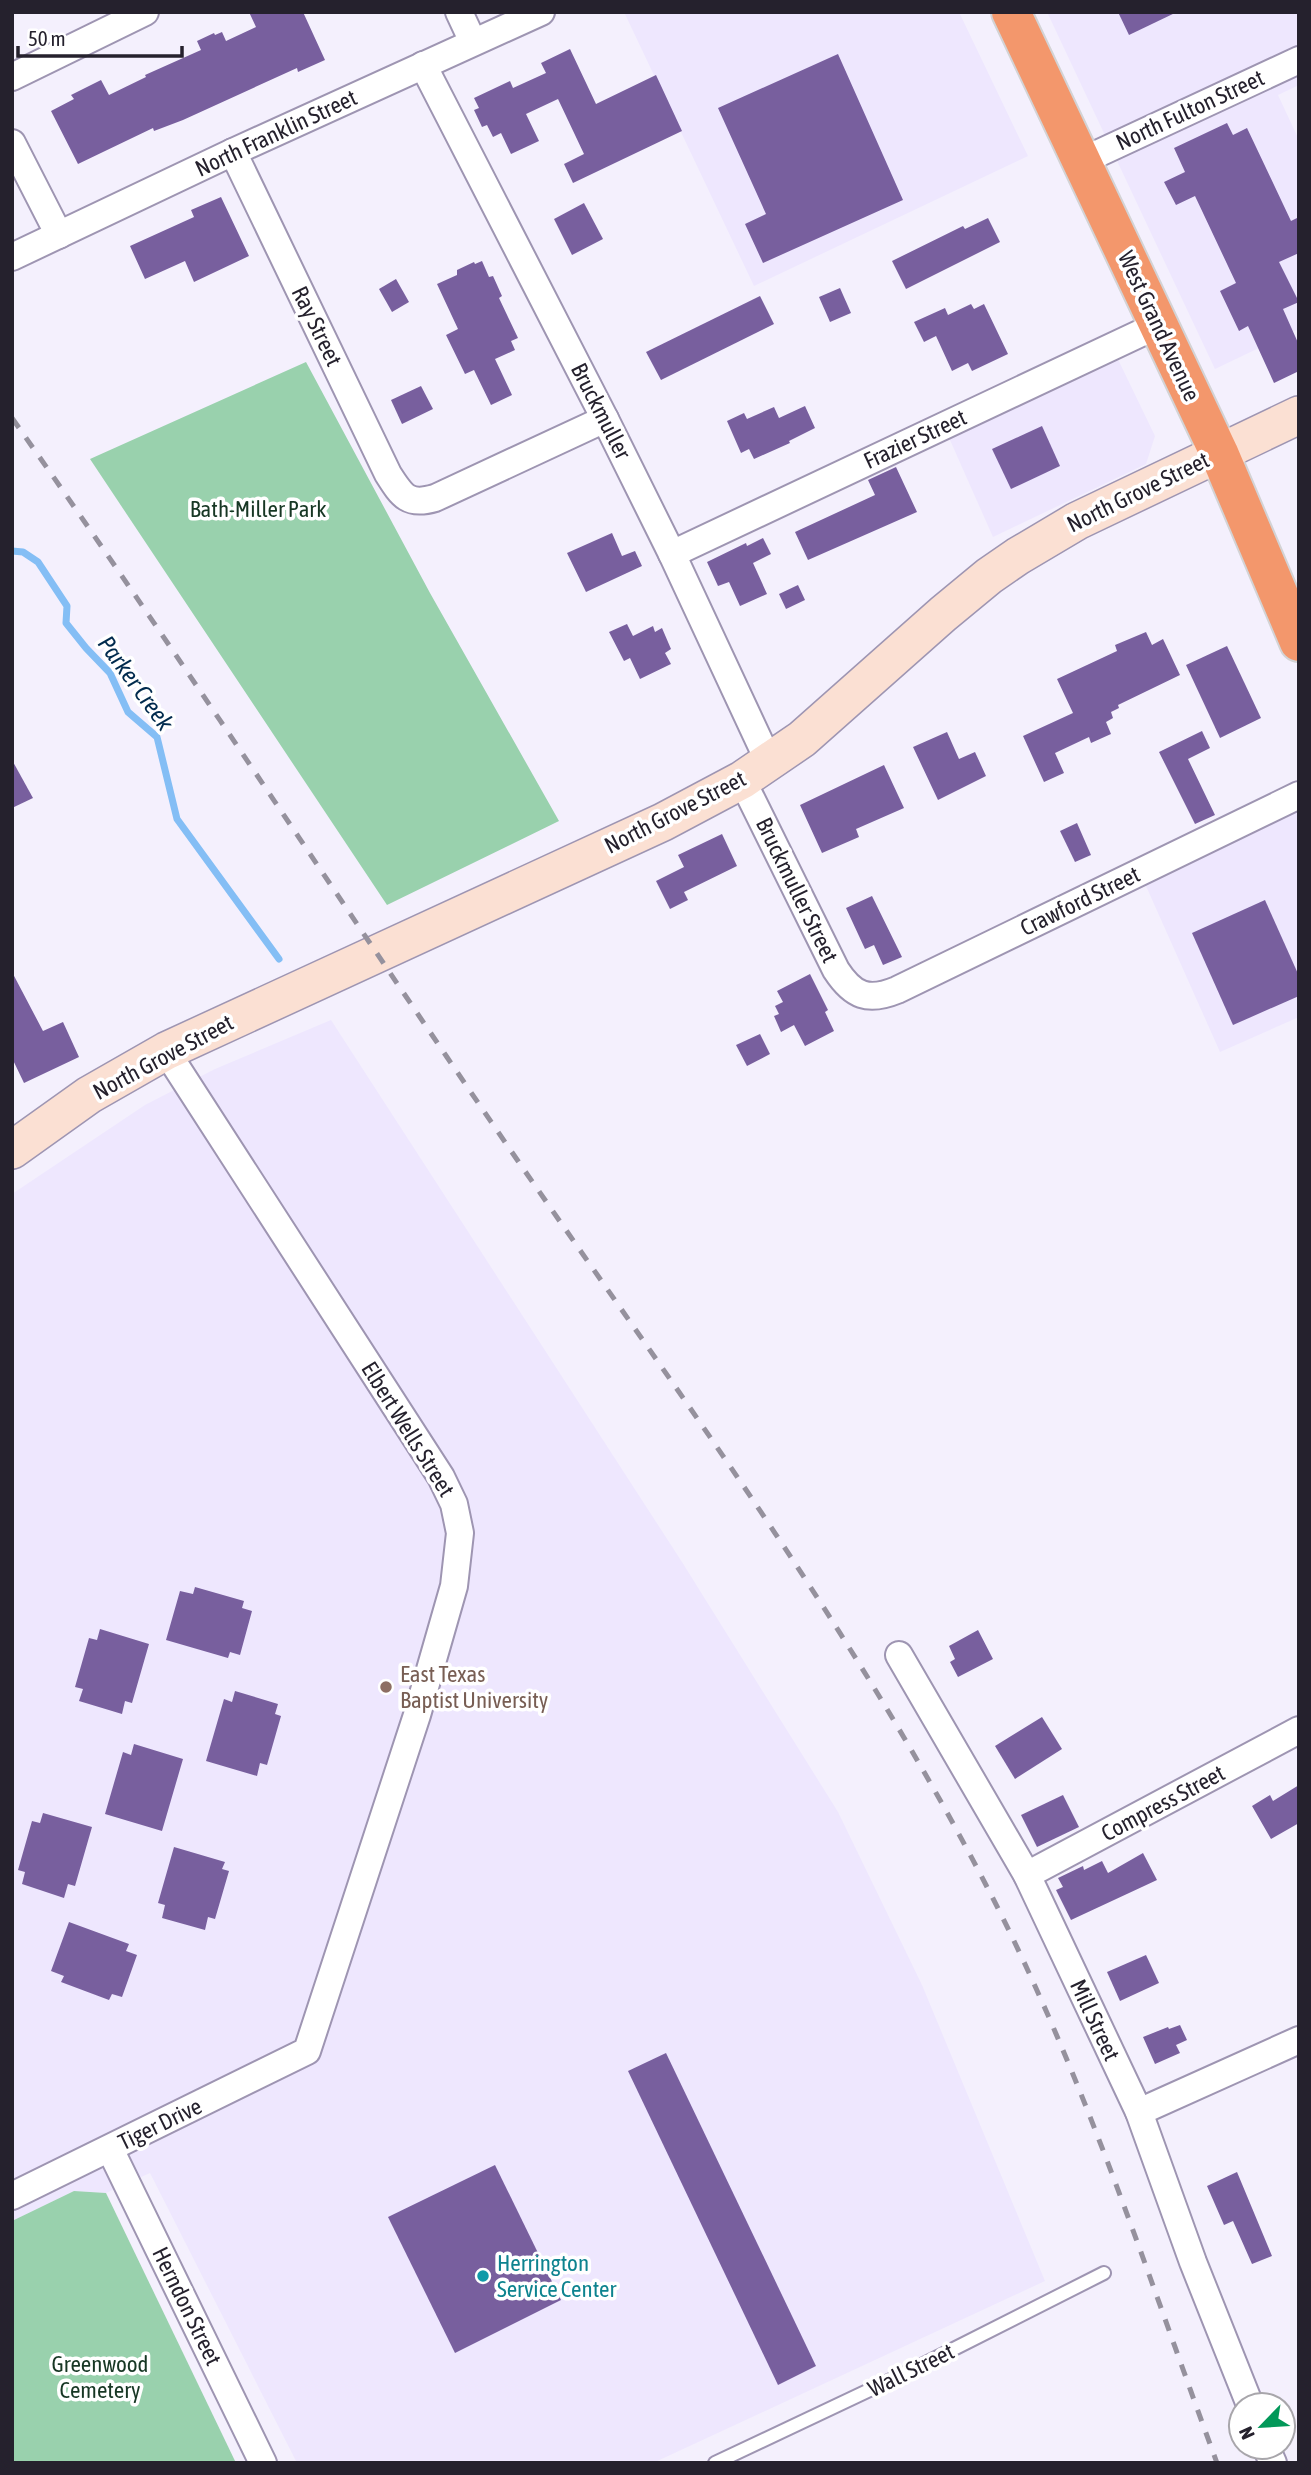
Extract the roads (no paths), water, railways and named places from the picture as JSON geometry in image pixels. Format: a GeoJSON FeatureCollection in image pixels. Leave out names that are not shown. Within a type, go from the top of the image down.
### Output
{"type":"FeatureCollection","features":[{"type":"Feature","properties":{"kind":"highway","name":"West Grand Avenue"},"geometry":{"type":"LineString","coordinates":[[1011,12],[1219,453],[1299,642]]}},
{"type":"Feature","properties":{"kind":"main road","name":"North Grove Street"},"geometry":{"type":"LineString","coordinates":[[14,1143],[89,1095],[166,1051],[638,834],[755,771],[828,717],[989,576],[1077,521],[1299,415]]}},
{"type":"Feature","properties":{"kind":"street"},"geometry":{"type":"LineString","coordinates":[[12,77],[145,12]]}},
{"type":"Feature","properties":{"kind":"street"},"geometry":{"type":"LineString","coordinates":[[459,12],[473,43]]}},
{"type":"Feature","properties":{"kind":"street","name":"North Franklin Street"},"geometry":{"type":"LineString","coordinates":[[12,257],[233,152],[541,12]]}},
{"type":"Feature","properties":{"kind":"street","name":"North Fulton Street"},"geometry":{"type":"LineString","coordinates":[[1082,161],[1299,60]]}},
{"type":"Feature","properties":{"kind":"street","name":"Bruckmuller"},"geometry":{"type":"LineString","coordinates":[[423,65],[672,554],[755,771]]}},
{"type":"Feature","properties":{"kind":"street"},"geometry":{"type":"LineString","coordinates":[[12,142],[59,235]]}},
{"type":"Feature","properties":{"kind":"street","name":"Ray Street"},"geometry":{"type":"LineString","coordinates":[[233,152],[398,491],[415,502],[435,498],[605,419]]}},
{"type":"Feature","properties":{"kind":"street","name":"Frazier Street"},"geometry":{"type":"LineString","coordinates":[[672,554],[1158,325]]}},
{"type":"Feature","properties":{"kind":"street","name":"Bruckmuller Street"},"geometry":{"type":"LineString","coordinates":[[755,771],[836,970],[845,983],[859,994]]}},
{"type":"Feature","properties":{"kind":"street","name":"Crawford Street"},"geometry":{"type":"LineString","coordinates":[[859,994],[882,996],[897,990],[1299,795]]}},
{"type":"Feature","properties":{"kind":"street","name":"Elbert Wells Street"},"geometry":{"type":"LineString","coordinates":[[166,1051],[441,1477],[459,1520],[459,1556],[445,1623],[307,2051]]}},
{"type":"Feature","properties":{"kind":"street","name":"Mill Street"},"geometry":{"type":"LineString","coordinates":[[899,1655],[1027,1875],[1139,2112],[1192,2262],[1244,2391]]}},
{"type":"Feature","properties":{"kind":"street","name":"Compress Street"},"geometry":{"type":"LineString","coordinates":[[1027,1875],[1299,1730]]}},
{"type":"Feature","properties":{"kind":"street"},"geometry":{"type":"LineString","coordinates":[[1139,2112],[1299,2040]]}},
{"type":"Feature","properties":{"kind":"street","name":"Tiger Drive"},"geometry":{"type":"LineString","coordinates":[[12,2196],[307,2051]]}},
{"type":"Feature","properties":{"kind":"street","name":"Herndon Street"},"geometry":{"type":"LineString","coordinates":[[110,2149],[263,2463]]}},
{"type":"Feature","properties":{"kind":"lane","name":"Wall Street"},"geometry":{"type":"LineString","coordinates":[[715,2463],[916,2368],[1104,2273]]}},
{"type":"Feature","properties":{"kind":"waterway","name":"Parker Creek"},"geometry":{"type":"LineString","coordinates":[[12,551],[23,552],[38,562],[67,606],[66,623],[110,673],[128,712],[157,737],[177,819],[279,959]]}},
{"type":"Feature","properties":{"kind":"railway"},"geometry":{"type":"LineString","coordinates":[[12,418],[518,1161],[703,1426],[880,1697],[986,1885],[1021,1955],[1111,2170],[1217,2463]]}},
{"type":"Feature","properties":{"kind":"place","name":"East Texas Baptist University"},"geometry":{"type":"Point","coordinates":[386,1687]}},
{"type":"Feature","properties":{"kind":"place","name":"Herrington Service Center"},"geometry":{"type":"Point","coordinates":[483,2276]}},
{"type":"Feature","properties":{"kind":"park label","name":"Bath-Miller Park"},"geometry":{"type":"Point","coordinates":[258,509]}},
{"type":"Feature","properties":{"kind":"park label","name":"Greenwood Cemetery"},"geometry":{"type":"Point","coordinates":[100,2377]}}]}
